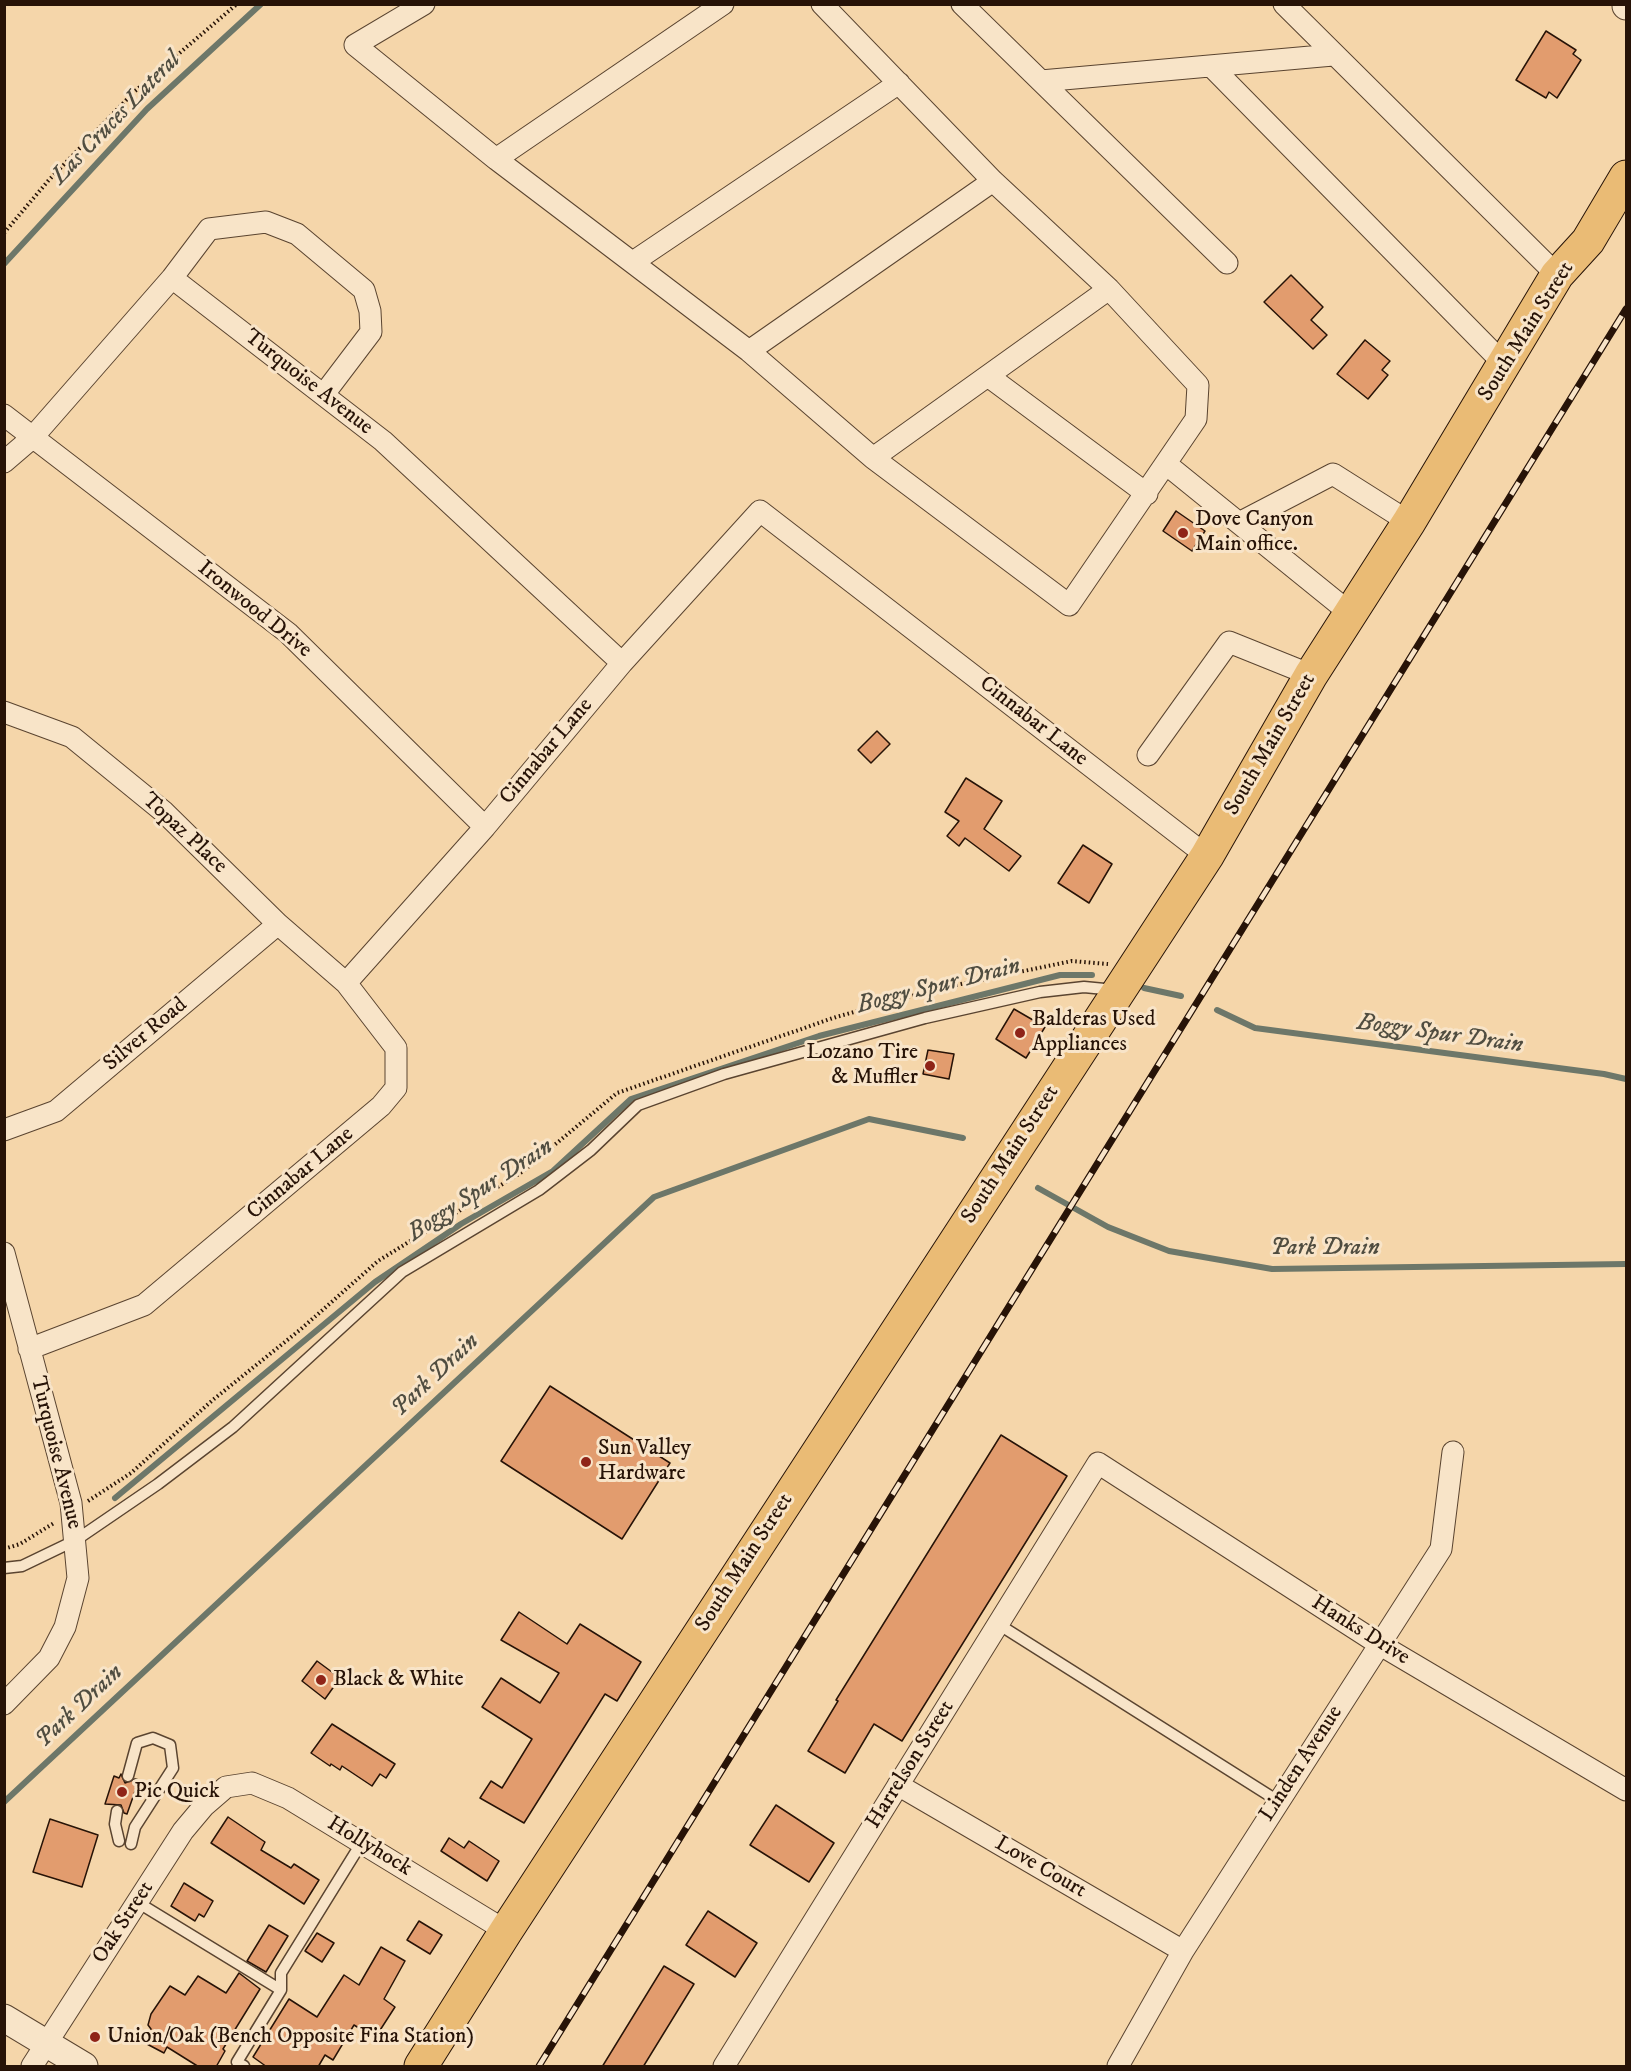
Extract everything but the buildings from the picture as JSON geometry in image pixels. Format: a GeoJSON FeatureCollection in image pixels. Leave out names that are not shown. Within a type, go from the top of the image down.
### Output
{"type":"FeatureCollection","features":[{"type":"Feature","properties":{"kind":"main road","name":"South Main Street"},"geometry":{"type":"LineString","coordinates":[[421,2067],[506,1931],[1207,856],[1311,675],[1409,522],[1557,275],[1588,241],[1626,177]]}},
{"type":"Feature","properties":{"kind":"main road"},"geometry":{"type":"LineString","coordinates":[[1588,241],[1626,201]]}},
{"type":"Feature","properties":{"kind":"street"},"geometry":{"type":"LineString","coordinates":[[424,4],[355,45],[496,159],[749,351],[873,458],[1069,605],[1147,494],[1196,419],[1198,385],[1109,289],[993,181],[822,4]]}},
{"type":"Feature","properties":{"kind":"street"},"geometry":{"type":"LineString","coordinates":[[496,159],[723,4]]}},
{"type":"Feature","properties":{"kind":"street"},"geometry":{"type":"LineString","coordinates":[[962,4],[1227,263]]}},
{"type":"Feature","properties":{"kind":"street"},"geometry":{"type":"LineString","coordinates":[[1284,4],[1557,275]]}},
{"type":"Feature","properties":{"kind":"street"},"geometry":{"type":"LineString","coordinates":[[1041,81],[1333,55]]}},
{"type":"Feature","properties":{"kind":"street"},"geometry":{"type":"LineString","coordinates":[[1211,66],[1505,365]]}},
{"type":"Feature","properties":{"kind":"street"},"geometry":{"type":"LineString","coordinates":[[633,262],[899,83]]}},
{"type":"Feature","properties":{"kind":"street"},"geometry":{"type":"LineString","coordinates":[[749,351],[993,181]]}},
{"type":"Feature","properties":{"kind":"street"},"geometry":{"type":"LineString","coordinates":[[4,462],[32,438],[172,278],[209,229],[266,222],[297,234],[364,290],[370,311],[370,332],[324,394]]}},
{"type":"Feature","properties":{"kind":"street","name":"Turquoise Avenue"},"geometry":{"type":"LineString","coordinates":[[172,278],[324,394],[428,481],[622,663]]}},
{"type":"Feature","properties":{"kind":"street"},"geometry":{"type":"LineString","coordinates":[[873,458],[1109,289]]}},
{"type":"Feature","properties":{"kind":"street"},"geometry":{"type":"LineString","coordinates":[[988,376],[1147,494]]}},
{"type":"Feature","properties":{"kind":"street","name":"Ironwood Drive"},"geometry":{"type":"LineString","coordinates":[[4,414],[32,438],[288,633],[485,827]]}},
{"type":"Feature","properties":{"kind":"street"},"geometry":{"type":"LineString","coordinates":[[1166,464],[1350,613]]}},
{"type":"Feature","properties":{"kind":"street"},"geometry":{"type":"LineString","coordinates":[[1239,523],[1333,474],[1409,522]]}},
{"type":"Feature","properties":{"kind":"street","name":"Cinnabar Lane"},"geometry":{"type":"LineString","coordinates":[[28,1348],[144,1305],[381,1106],[396,1088],[396,1048],[345,983],[485,827],[622,663],[760,511],[1207,856]]}},
{"type":"Feature","properties":{"kind":"street"},"geometry":{"type":"LineString","coordinates":[[1148,755],[1229,642],[1311,675]]}},
{"type":"Feature","properties":{"kind":"street","name":"Topaz Place"},"geometry":{"type":"LineString","coordinates":[[4,712],[72,737],[164,812],[278,924],[345,983]]}},
{"type":"Feature","properties":{"kind":"street","name":"Silver Road"},"geometry":{"type":"LineString","coordinates":[[4,1130],[56,1111],[278,924]]}},
{"type":"Feature","properties":{"kind":"street","name":"Turquoise Avenue"},"geometry":{"type":"LineString","coordinates":[[4,1253],[71,1503],[78,1578],[65,1627],[49,1658],[4,1704]]}},
{"type":"Feature","properties":{"kind":"street","name":"Linden Avenue"},"geometry":{"type":"LineString","coordinates":[[1118,2067],[1183,1951],[1442,1549],[1453,1452]]}},
{"type":"Feature","properties":{"kind":"street","name":"Hanks Drive"},"geometry":{"type":"LineString","coordinates":[[1098,1463],[1379,1644],[1626,1790]]}},
{"type":"Feature","properties":{"kind":"street","name":"Harrelson Street"},"geometry":{"type":"LineString","coordinates":[[724,2067],[1098,1463]]}},
{"type":"Feature","properties":{"kind":"street","name":"Hollyhock"},"geometry":{"type":"LineString","coordinates":[[226,1787],[252,1783],[288,1798],[506,1931]]}},
{"type":"Feature","properties":{"kind":"street","name":"Love Court"},"geometry":{"type":"LineString","coordinates":[[898,1785],[1183,1951]]}},
{"type":"Feature","properties":{"kind":"street","name":"Oak Street"},"geometry":{"type":"LineString","coordinates":[[32,2067],[183,1831],[204,1806],[226,1787]]}},
{"type":"Feature","properties":{"kind":"street"},"geometry":{"type":"LineString","coordinates":[[4,2018],[84,2067]]}},
{"type":"Feature","properties":{"kind":"lane"},"geometry":{"type":"LineString","coordinates":[[4,1568],[22,1566],[76,1540],[158,1484],[233,1427],[402,1272],[539,1190],[591,1150],[638,1105],[674,1090],[724,1074],[925,1018],[1040,992],[1084,987],[1118,990]]}},
{"type":"Feature","properties":{"kind":"lane"},"geometry":{"type":"LineString","coordinates":[[998,1624],[1278,1801]]}},
{"type":"Feature","properties":{"kind":"lane"},"geometry":{"type":"LineString","coordinates":[[128,1776],[137,1743],[153,1738],[170,1745],[173,1768],[135,1827],[131,1844]]}},
{"type":"Feature","properties":{"kind":"lane"},"geometry":{"type":"LineString","coordinates":[[117,1811],[115,1824],[118,1841]]}},
{"type":"Feature","properties":{"kind":"lane"},"geometry":{"type":"LineString","coordinates":[[244,2067],[237,2062],[281,1990],[281,1973],[362,1842]]}},
{"type":"Feature","properties":{"kind":"lane"},"geometry":{"type":"LineString","coordinates":[[137,1902],[281,1990]]}},
{"type":"Feature","properties":{"kind":"path"},"geometry":{"type":"LineString","coordinates":[[4,232],[48,181],[135,91],[237,4]]}},
{"type":"Feature","properties":{"kind":"waterway","name":"Las Cruces Lateral"},"geometry":{"type":"LineString","coordinates":[[4,264],[147,109],[261,4]]}},
{"type":"Feature","properties":{"kind":"waterway","name":"Boggy Spur Drain"},"geometry":{"type":"LineString","coordinates":[[115,1498],[375,1282],[461,1224],[553,1171],[631,1099],[819,1036],[1060,975],[1092,975]]}},
{"type":"Feature","properties":{"kind":"waterway","name":"Boggy Spur Drain"},"geometry":{"type":"LineString","coordinates":[[1144,988],[1181,996]]}},
{"type":"Feature","properties":{"kind":"waterway","name":"Boggy Spur Drain"},"geometry":{"type":"LineString","coordinates":[[1217,1010],[1255,1028],[1604,1074],[1626,1079]]}},
{"type":"Feature","properties":{"kind":"waterway","name":"Park Drain"},"geometry":{"type":"LineString","coordinates":[[4,1802],[654,1197],[869,1119],[963,1138]]}},
{"type":"Feature","properties":{"kind":"waterway","name":"Park Drain"},"geometry":{"type":"LineString","coordinates":[[1038,1188],[1108,1227],[1169,1251],[1272,1269],[1626,1264]]}},
{"type":"Feature","properties":{"kind":"railway"},"geometry":{"type":"LineString","coordinates":[[539,2066],[1626,309]]}},
{"type":"Feature","properties":{"kind":"place","name":"Dove Canyon Main office."},"geometry":{"type":"Point","coordinates":[1183,533]}},
{"type":"Feature","properties":{"kind":"place","name":"Balderas Used Appliances"},"geometry":{"type":"Point","coordinates":[1020,1033]}},
{"type":"Feature","properties":{"kind":"place","name":"Lozano Tire & Muffler"},"geometry":{"type":"Point","coordinates":[930,1066]}},
{"type":"Feature","properties":{"kind":"place","name":"Sun Valley Hardware"},"geometry":{"type":"Point","coordinates":[586,1462]}},
{"type":"Feature","properties":{"kind":"place","name":"Black & White"},"geometry":{"type":"Point","coordinates":[321,1680]}},
{"type":"Feature","properties":{"kind":"place","name":"Pic Quick"},"geometry":{"type":"Point","coordinates":[122,1792]}},
{"type":"Feature","properties":{"kind":"place","name":"Union/Oak (Bench Opposite Fina Station)"},"geometry":{"type":"Point","coordinates":[95,2037]}}]}
